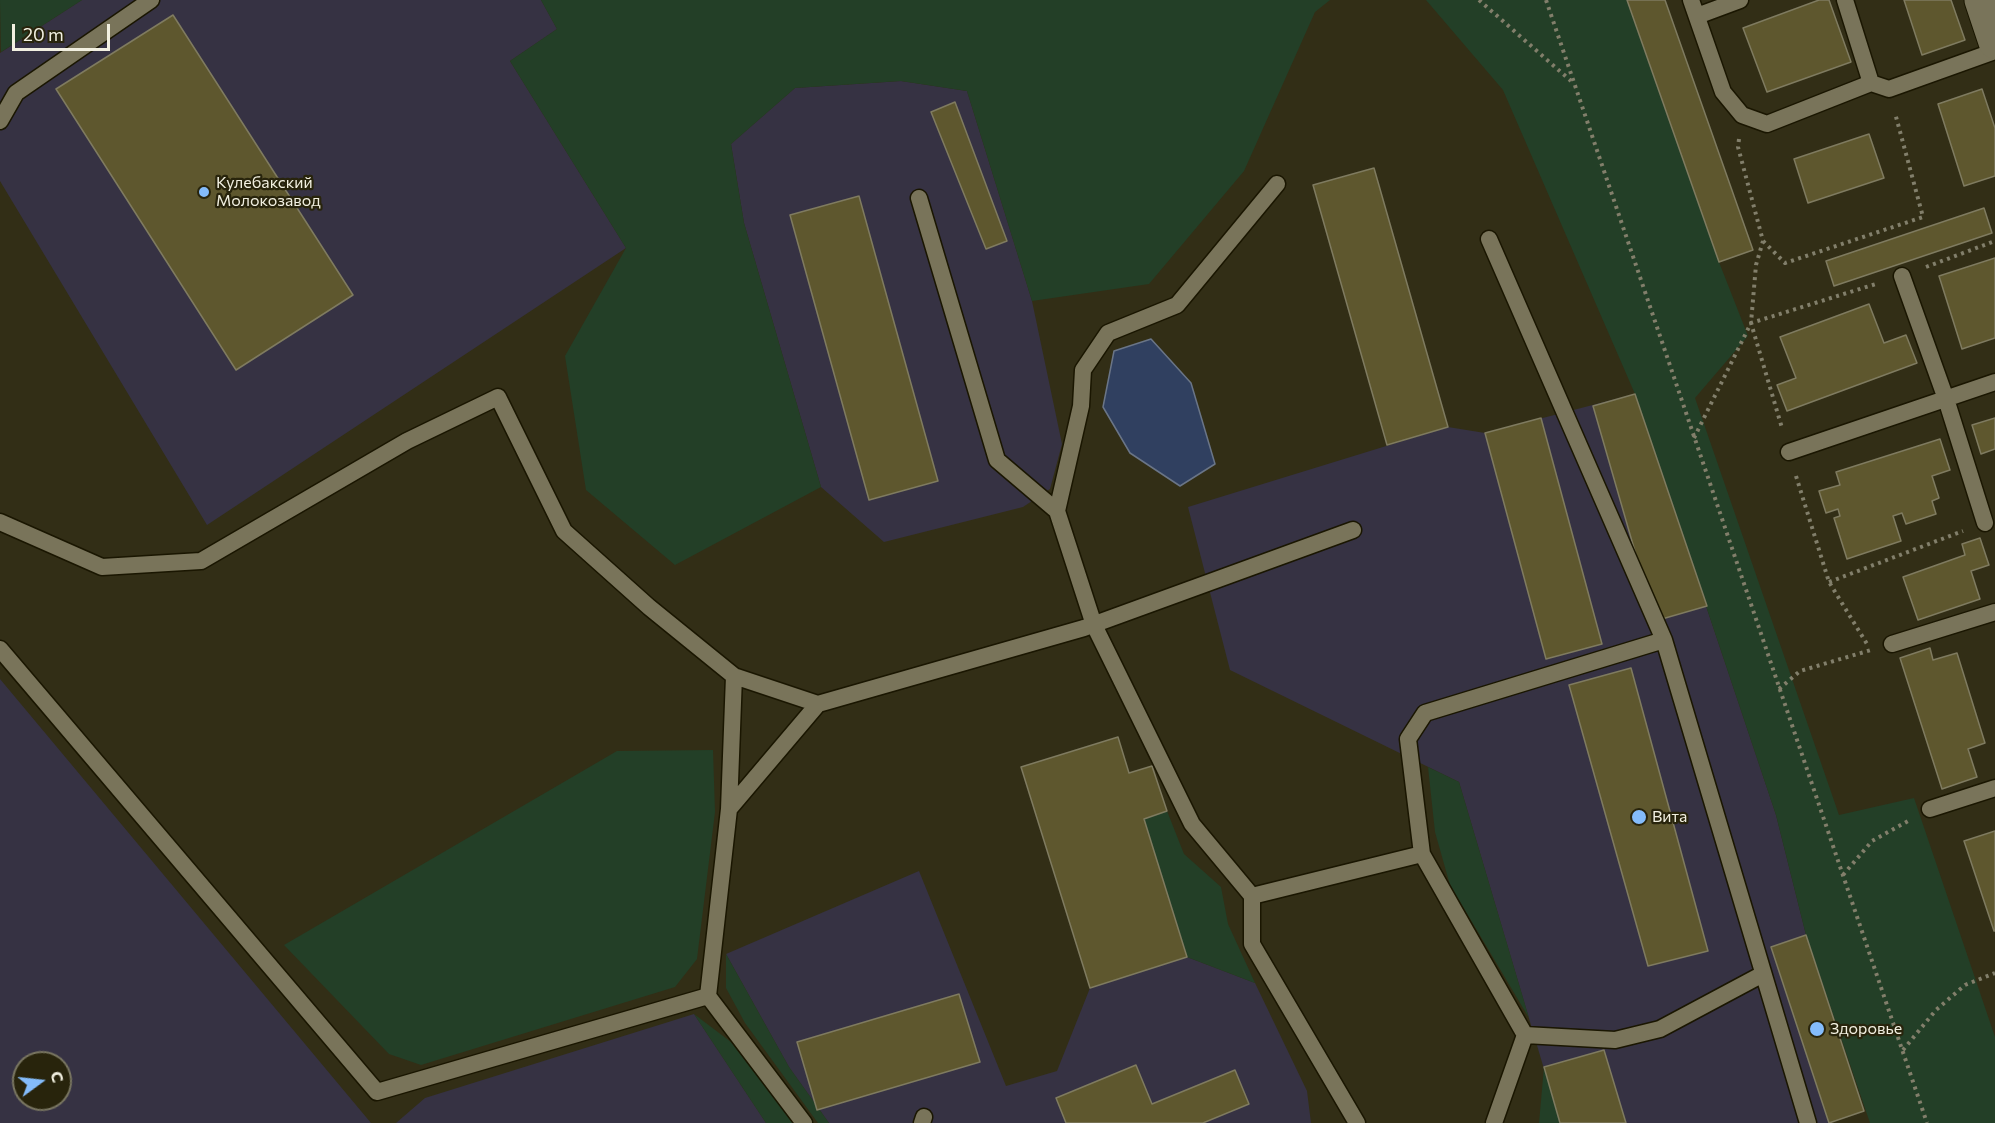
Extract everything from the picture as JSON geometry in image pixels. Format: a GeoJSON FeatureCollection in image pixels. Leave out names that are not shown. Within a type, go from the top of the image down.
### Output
{"type":"FeatureCollection","features":[{"type":"Feature","properties":{"kind":"street"},"geometry":{"type":"LineString","coordinates":[[1981,0],[1994,38]]}},
{"type":"Feature","properties":{"kind":"lane"},"geometry":{"type":"LineString","coordinates":[[0,121],[16,93],[151,0]]}},
{"type":"Feature","properties":{"kind":"lane"},"geometry":{"type":"LineString","coordinates":[[1740,0],[1694,8],[1723,92],[1742,115],[1767,124],[1871,83],[1889,89],[1994,38]]}},
{"type":"Feature","properties":{"kind":"lane"},"geometry":{"type":"LineString","coordinates":[[1845,0],[1871,83]]}},
{"type":"Feature","properties":{"kind":"lane"},"geometry":{"type":"LineString","coordinates":[[1277,184],[1177,305],[1108,333],[1089,361],[1083,370],[1081,406],[1057,511],[1094,625],[1192,824],[1252,896],[1252,944],[1357,1123]]}},
{"type":"Feature","properties":{"kind":"lane"},"geometry":{"type":"LineString","coordinates":[[919,198],[997,460],[1057,511]]}},
{"type":"Feature","properties":{"kind":"lane"},"geometry":{"type":"LineString","coordinates":[[1489,239],[1664,640],[1808,1123]]}},
{"type":"Feature","properties":{"kind":"lane"},"geometry":{"type":"LineString","coordinates":[[1902,276],[1946,399],[1985,523]]}},
{"type":"Feature","properties":{"kind":"lane"},"geometry":{"type":"LineString","coordinates":[[1789,452],[1995,382]]}},
{"type":"Feature","properties":{"kind":"lane"},"geometry":{"type":"LineString","coordinates":[[0,522],[102,567],[201,561],[407,441],[498,397],[564,531],[649,607],[734,676],[818,704]]}},
{"type":"Feature","properties":{"kind":"lane"},"geometry":{"type":"LineString","coordinates":[[729,809],[818,704],[1094,625],[1353,530]]}},
{"type":"Feature","properties":{"kind":"lane"},"geometry":{"type":"LineString","coordinates":[[1892,644],[1995,612]]}},
{"type":"Feature","properties":{"kind":"lane"},"geometry":{"type":"LineString","coordinates":[[1494,1123],[1525,1035],[1422,854],[1408,739],[1425,713],[1664,640]]}},
{"type":"Feature","properties":{"kind":"lane"},"geometry":{"type":"LineString","coordinates":[[0,649],[377,1092],[708,996]]}},
{"type":"Feature","properties":{"kind":"lane"},"geometry":{"type":"LineString","coordinates":[[734,676],[729,809],[708,996],[804,1123]]}},
{"type":"Feature","properties":{"kind":"lane"},"geometry":{"type":"LineString","coordinates":[[1930,809],[1995,788]]}},
{"type":"Feature","properties":{"kind":"lane"},"geometry":{"type":"LineString","coordinates":[[1252,896],[1422,854]]}},
{"type":"Feature","properties":{"kind":"lane"},"geometry":{"type":"LineString","coordinates":[[1525,1035],[1615,1040],[1660,1029],[1763,974]]}},
{"type":"Feature","properties":{"kind":"path"},"geometry":{"type":"LineString","coordinates":[[1479,0],[1572,82]]}},
{"type":"Feature","properties":{"kind":"path"},"geometry":{"type":"LineString","coordinates":[[1546,0],[1927,1123]]}},
{"type":"Feature","properties":{"kind":"path"},"geometry":{"type":"LineString","coordinates":[[1742,115],[1738,147],[1763,241],[1785,263],[1923,217],[1889,89]]}},
{"type":"Feature","properties":{"kind":"path"},"geometry":{"type":"LineString","coordinates":[[1694,439],[1751,323],[1756,266],[1763,241]]}},
{"type":"Feature","properties":{"kind":"path"},"geometry":{"type":"LineString","coordinates":[[1751,323],[1902,276],[1995,241]]}},
{"type":"Feature","properties":{"kind":"path"},"geometry":{"type":"LineString","coordinates":[[1751,323],[1829,582],[1871,650]]}},
{"type":"Feature","properties":{"kind":"path"},"geometry":{"type":"LineString","coordinates":[[1829,582],[1985,523]]}},
{"type":"Feature","properties":{"kind":"path"},"geometry":{"type":"LineString","coordinates":[[1779,689],[1800,671],[1892,644]]}},
{"type":"Feature","properties":{"kind":"path"},"geometry":{"type":"LineString","coordinates":[[1843,875],[1872,841],[1930,809]]}},
{"type":"Feature","properties":{"kind":"path"},"geometry":{"type":"LineString","coordinates":[[1903,1051],[1936,1010],[1965,985],[1995,973]]}},
{"type":"Feature","properties":{"kind":"shaded area"},"geometry":{"type":"Polygon","coordinates":[[[82,0],[541,0],[557,29],[510,61],[626,248],[207,525],[0,181],[0,53],[82,0]]]}},
{"type":"Feature","properties":{"kind":"shaded area"},"geometry":{"type":"Polygon","coordinates":[[[901,81],[967,91],[1032,301],[1062,444],[1050,489],[1023,507],[884,542],[821,487],[744,223],[731,144],[795,88],[901,81]]]}},
{"type":"Feature","properties":{"kind":"shaded area"},"geometry":{"type":"Polygon","coordinates":[[[1635,394],[1776,815],[1806,935],[1864,1111],[1829,1123],[1560,1123],[1459,782],[1230,670],[1188,507],[1448,427],[1485,433],[1635,394]]]}},
{"type":"Feature","properties":{"kind":"shaded area"},"geometry":{"type":"Polygon","coordinates":[[[0,679],[371,1123],[0,1123],[0,679]]]}},
{"type":"Feature","properties":{"kind":"shaded area"},"geometry":{"type":"Polygon","coordinates":[[[1118,737],[1129,773],[1152,766],[1167,811],[1144,819],[1187,957],[1255,983],[1307,1091],[1311,1123],[829,1123],[789,1067],[726,954],[919,871],[1006,1086],[1057,1071],[1090,988],[1021,767],[1118,737]]]}},
{"type":"Feature","properties":{"kind":"shaded area"},"geometry":{"type":"Polygon","coordinates":[[[694,1014],[766,1123],[396,1123],[425,1098],[694,1014]]]}},
{"type":"Feature","properties":{"kind":"green space"},"geometry":{"type":"Polygon","coordinates":[[[0,0],[82,0],[1,52],[0,0]]]}},
{"type":"Feature","properties":{"kind":"green space"},"geometry":{"type":"Polygon","coordinates":[[[541,0],[1330,0],[1315,12],[1244,171],[1149,284],[1032,301],[967,91],[901,81],[795,88],[731,144],[744,223],[821,487],[675,565],[586,490],[565,356],[626,248],[510,61],[557,29],[541,0]]]}},
{"type":"Feature","properties":{"kind":"green space"},"geometry":{"type":"Polygon","coordinates":[[[1426,0],[1627,0],[1719,262],[1748,336],[1695,398],[1839,815],[1914,798],[1995,1037],[1995,1123],[1870,1123],[1806,935],[1776,815],[1635,394],[1503,90],[1426,0]]]}},
{"type":"Feature","properties":{"kind":"green space"},"geometry":{"type":"Polygon","coordinates":[[[713,750],[715,812],[697,959],[675,987],[421,1065],[389,1054],[284,945],[617,751],[713,750]]]}},
{"type":"Feature","properties":{"kind":"green space"},"geometry":{"type":"Polygon","coordinates":[[[1428,767],[1459,782],[1529,1018],[1450,885],[1435,832],[1428,767]]]}},
{"type":"Feature","properties":{"kind":"green space"},"geometry":{"type":"Polygon","coordinates":[[[1167,811],[1184,854],[1221,887],[1228,924],[1255,983],[1187,957],[1144,819],[1167,811]]]}},
{"type":"Feature","properties":{"kind":"green space"},"geometry":{"type":"Polygon","coordinates":[[[726,954],[789,1067],[829,1123],[818,1123],[745,1023],[726,988],[726,954]]]}},
{"type":"Feature","properties":{"kind":"green space"},"geometry":{"type":"Polygon","coordinates":[[[694,1014],[731,1042],[794,1123],[766,1123],[694,1014]]]}},
{"type":"Feature","properties":{"kind":"green space"},"geometry":{"type":"Polygon","coordinates":[[[1544,1067],[1560,1123],[1539,1123],[1544,1067]]]}},
{"type":"Feature","properties":{"kind":"water"},"geometry":{"type":"Polygon","coordinates":[[[1151,339],[1191,383],[1215,464],[1180,486],[1130,453],[1103,407],[1114,351],[1151,339]]]}},
{"type":"Feature","properties":{"kind":"building"},"geometry":{"type":"Polygon","coordinates":[[[1627,0],[1665,0],[1753,250],[1719,262],[1627,0]]]}},
{"type":"Feature","properties":{"kind":"building"},"geometry":{"type":"Polygon","coordinates":[[[1819,0],[1829,0],[1851,62],[1767,92],[1743,28],[1819,0]]]}},
{"type":"Feature","properties":{"kind":"building"},"geometry":{"type":"Polygon","coordinates":[[[1904,0],[1951,0],[1965,40],[1922,55],[1904,0]]]}},
{"type":"Feature","properties":{"kind":"building","name":"Кулебакский Молокозавод"},"geometry":{"type":"Polygon","coordinates":[[[173,15],[353,295],[236,370],[56,89],[173,15]]]}},
{"type":"Feature","properties":{"kind":"building"},"geometry":{"type":"Polygon","coordinates":[[[1982,89],[1995,128],[1995,176],[1964,186],[1938,104],[1982,89]]]}},
{"type":"Feature","properties":{"kind":"building"},"geometry":{"type":"Polygon","coordinates":[[[955,102],[1007,241],[986,249],[931,112],[955,102]]]}},
{"type":"Feature","properties":{"kind":"building"},"geometry":{"type":"Polygon","coordinates":[[[1869,134],[1884,178],[1808,203],[1794,159],[1869,134]]]}},
{"type":"Feature","properties":{"kind":"building"},"geometry":{"type":"Polygon","coordinates":[[[1374,168],[1448,427],[1387,445],[1313,185],[1374,168]]]}},
{"type":"Feature","properties":{"kind":"building"},"geometry":{"type":"Polygon","coordinates":[[[859,196],[938,481],[869,500],[790,215],[859,196]]]}},
{"type":"Feature","properties":{"kind":"building"},"geometry":{"type":"Polygon","coordinates":[[[1984,208],[1992,233],[1834,286],[1826,261],[1984,208]]]}},
{"type":"Feature","properties":{"kind":"building"},"geometry":{"type":"Polygon","coordinates":[[[1995,258],[1995,338],[1962,349],[1939,276],[1995,258]]]}},
{"type":"Feature","properties":{"kind":"building"},"geometry":{"type":"Polygon","coordinates":[[[1869,304],[1884,343],[1906,335],[1917,363],[1787,411],[1777,385],[1796,378],[1780,337],[1869,304]]]}},
{"type":"Feature","properties":{"kind":"building"},"geometry":{"type":"Polygon","coordinates":[[[1635,394],[1707,606],[1655,621],[1593,406],[1635,394]]]}},
{"type":"Feature","properties":{"kind":"building"},"geometry":{"type":"Polygon","coordinates":[[[1541,418],[1602,644],[1546,659],[1485,433],[1541,418]]]}},
{"type":"Feature","properties":{"kind":"building"},"geometry":{"type":"Polygon","coordinates":[[[1995,418],[1995,449],[1981,454],[1972,425],[1995,418]]]}},
{"type":"Feature","properties":{"kind":"building"},"geometry":{"type":"Polygon","coordinates":[[[1940,439],[1950,470],[1932,476],[1939,498],[1932,501],[1936,514],[1906,524],[1902,513],[1893,516],[1901,541],[1847,559],[1834,518],[1840,516],[1838,509],[1826,513],[1819,491],[1840,485],[1836,472],[1940,439]]]}},
{"type":"Feature","properties":{"kind":"building"},"geometry":{"type":"Polygon","coordinates":[[[1980,538],[1989,565],[1971,571],[1980,599],[1918,620],[1903,577],[1965,555],[1962,544],[1980,538]]]}},
{"type":"Feature","properties":{"kind":"building"},"geometry":{"type":"Polygon","coordinates":[[[1930,648],[1933,660],[1957,653],[1985,743],[1968,749],[1977,777],[1942,789],[1900,658],[1930,648]]]}},
{"type":"Feature","properties":{"kind":"building"},"geometry":{"type":"Polygon","coordinates":[[[1631,668],[1708,951],[1648,966],[1569,685],[1631,668]]]}},
{"type":"Feature","properties":{"kind":"building"},"geometry":{"type":"Polygon","coordinates":[[[1118,737],[1129,773],[1152,766],[1167,811],[1144,819],[1187,957],[1090,988],[1021,767],[1118,737]]]}},
{"type":"Feature","properties":{"kind":"building"},"geometry":{"type":"Polygon","coordinates":[[[1995,831],[1995,931],[1994,931],[1964,841],[1995,831]]]}},
{"type":"Feature","properties":{"kind":"building"},"geometry":{"type":"Polygon","coordinates":[[[1806,935],[1864,1111],[1829,1123],[1771,947],[1806,935]]]}},
{"type":"Feature","properties":{"kind":"building"},"geometry":{"type":"Polygon","coordinates":[[[959,994],[980,1062],[817,1110],[797,1042],[959,994]]]}},
{"type":"Feature","properties":{"kind":"building"},"geometry":{"type":"Polygon","coordinates":[[[1604,1050],[1626,1123],[1560,1123],[1544,1067],[1604,1050]]]}},
{"type":"Feature","properties":{"kind":"building"},"geometry":{"type":"Polygon","coordinates":[[[1136,1065],[1152,1104],[1235,1070],[1249,1104],[1203,1123],[1066,1123],[1056,1098],[1136,1065]]]}},
{"type":"Feature","properties":{"kind":"place","name":"Кулебакский Молокозавод"},"geometry":{"type":"Point","coordinates":[204,192]}},
{"type":"Feature","properties":{"kind":"place","name":"Вита"},"geometry":{"type":"Point","coordinates":[1639,817]}},
{"type":"Feature","properties":{"kind":"place","name":"Здоровье"},"geometry":{"type":"Point","coordinates":[1817,1029]}}]}
